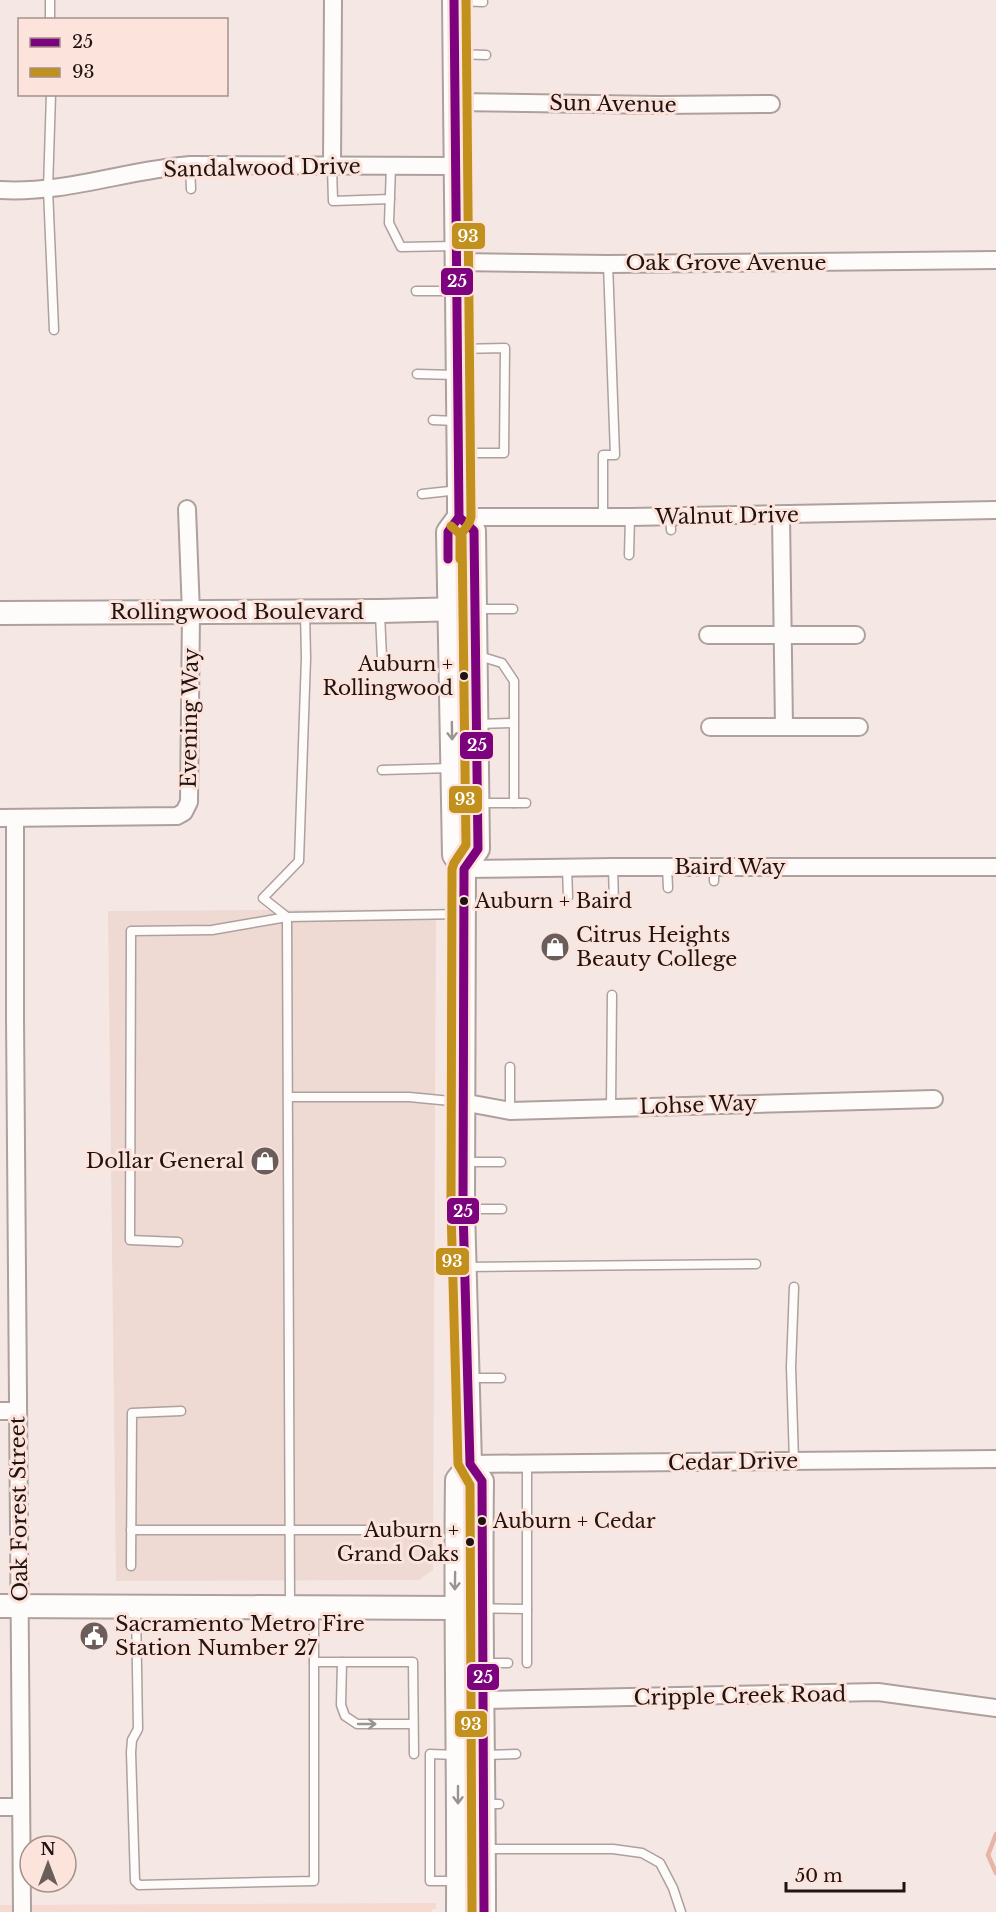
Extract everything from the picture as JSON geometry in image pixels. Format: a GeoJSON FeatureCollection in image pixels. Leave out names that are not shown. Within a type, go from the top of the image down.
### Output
{"type":"FeatureCollection","features":[{"type":"Feature","properties":{"kind":"main road"},"geometry":{"type":"LineString","coordinates":[[454,1],[455,254],[460,453],[459,517],[448,532],[454,855],[464,869]]}},
{"type":"Feature","properties":{"kind":"main road"},"geometry":{"type":"LineString","coordinates":[[459,517],[474,531],[478,849],[464,869],[462,1102],[470,1464],[482,1481],[480,1609],[484,1700],[483,1755],[491,1804],[484,1849],[484,1912]]}},
{"type":"Feature","properties":{"kind":"main road","name":"Rollingwood Boulevard"},"geometry":{"type":"LineString","coordinates":[[0,613],[474,609]]}},
{"type":"Feature","properties":{"kind":"main road"},"geometry":{"type":"LineString","coordinates":[[458,1912],[458,1701],[455,1608],[457,1480],[470,1464]]}},
{"type":"Feature","properties":{"kind":"main road"},"geometry":{"type":"LineString","coordinates":[[10,1606],[455,1608]]}},
{"type":"Feature","properties":{"kind":"street"},"geometry":{"type":"LineString","coordinates":[[332,167],[333,0]]}},
{"type":"Feature","properties":{"kind":"street","name":"Sun Avenue"},"geometry":{"type":"LineString","coordinates":[[455,102],[771,104]]}},
{"type":"Feature","properties":{"kind":"street","name":"Sandalwood Drive"},"geometry":{"type":"LineString","coordinates":[[0,190],[48,189],[85,184],[159,168],[190,165],[455,166]]}},
{"type":"Feature","properties":{"kind":"street","name":"Oak Grove Avenue"},"geometry":{"type":"LineString","coordinates":[[455,254],[608,264],[996,260]]}},
{"type":"Feature","properties":{"kind":"street","name":"Evening Way"},"geometry":{"type":"LineString","coordinates":[[8,818],[177,816],[184,812],[189,802],[188,509]]}},
{"type":"Feature","properties":{"kind":"street","name":"Walnut Drive"},"geometry":{"type":"LineString","coordinates":[[459,517],[630,517],[671,523],[781,515],[996,510]]}},
{"type":"Feature","properties":{"kind":"street"},"geometry":{"type":"LineString","coordinates":[[781,515],[784,727]]}},
{"type":"Feature","properties":{"kind":"street"},"geometry":{"type":"LineString","coordinates":[[708,635],[856,635]]}},
{"type":"Feature","properties":{"kind":"street"},"geometry":{"type":"LineString","coordinates":[[710,727],[859,727]]}},
{"type":"Feature","properties":{"kind":"street","name":"Oak Forest Street"},"geometry":{"type":"LineString","coordinates":[[8,818],[8,1217],[18,1411],[10,1606],[20,1807],[22,1912]]}},
{"type":"Feature","properties":{"kind":"street","name":"Baird Way"},"geometry":{"type":"LineString","coordinates":[[464,869],[667,867],[714,874],[996,867]]}},
{"type":"Feature","properties":{"kind":"street","name":"Lohse Way"},"geometry":{"type":"LineString","coordinates":[[462,1102],[510,1111],[934,1099]]}},
{"type":"Feature","properties":{"kind":"street"},"geometry":{"type":"LineString","coordinates":[[0,1411],[18,1411]]}},
{"type":"Feature","properties":{"kind":"street","name":"Cedar Drive"},"geometry":{"type":"LineString","coordinates":[[470,1464],[996,1459]]}},
{"type":"Feature","properties":{"kind":"street","name":"Cripple Creek Road"},"geometry":{"type":"LineString","coordinates":[[484,1700],[878,1692],[996,1708]]}},
{"type":"Feature","properties":{"kind":"street"},"geometry":{"type":"LineString","coordinates":[[0,1807],[20,1807]]}},
{"type":"Feature","properties":{"kind":"lane"},"geometry":{"type":"LineString","coordinates":[[50,0],[51,18]]}},
{"type":"Feature","properties":{"kind":"lane"},"geometry":{"type":"LineString","coordinates":[[454,1],[483,2]]}},
{"type":"Feature","properties":{"kind":"lane"},"geometry":{"type":"LineString","coordinates":[[454,54],[486,55]]}},
{"type":"Feature","properties":{"kind":"lane"},"geometry":{"type":"LineString","coordinates":[[51,96],[48,189],[54,330]]}},
{"type":"Feature","properties":{"kind":"lane"},"geometry":{"type":"LineString","coordinates":[[190,165],[191,189]]}},
{"type":"Feature","properties":{"kind":"lane"},"geometry":{"type":"LineString","coordinates":[[391,166],[389,223],[401,247],[455,254]]}},
{"type":"Feature","properties":{"kind":"lane"},"geometry":{"type":"LineString","coordinates":[[332,167],[333,201],[390,199]]}},
{"type":"Feature","properties":{"kind":"lane"},"geometry":{"type":"LineString","coordinates":[[603,517],[603,455],[615,455],[608,264]]}},
{"type":"Feature","properties":{"kind":"lane"},"geometry":{"type":"LineString","coordinates":[[416,291],[456,291]]}},
{"type":"Feature","properties":{"kind":"lane"},"geometry":{"type":"LineString","coordinates":[[459,349],[505,348],[504,453],[460,453]]}},
{"type":"Feature","properties":{"kind":"lane"},"geometry":{"type":"LineString","coordinates":[[417,374],[459,375]]}},
{"type":"Feature","properties":{"kind":"lane"},"geometry":{"type":"LineString","coordinates":[[433,420],[459,421]]}},
{"type":"Feature","properties":{"kind":"lane"},"geometry":{"type":"LineString","coordinates":[[422,494],[459,490]]}},
{"type":"Feature","properties":{"kind":"lane"},"geometry":{"type":"LineString","coordinates":[[629,555],[630,517]]}},
{"type":"Feature","properties":{"kind":"lane"},"geometry":{"type":"LineString","coordinates":[[474,609],[513,609]]}},
{"type":"Feature","properties":{"kind":"lane"},"geometry":{"type":"LineString","coordinates":[[380,611],[382,658]]}},
{"type":"Feature","properties":{"kind":"lane"},"geometry":{"type":"LineString","coordinates":[[287,917],[263,898],[299,861],[306,658],[305,612]]}},
{"type":"Feature","properties":{"kind":"lane"},"geometry":{"type":"LineString","coordinates":[[476,655],[502,663],[514,681],[514,803]]}},
{"type":"Feature","properties":{"kind":"lane"},"geometry":{"type":"LineString","coordinates":[[477,724],[513,723]]}},
{"type":"Feature","properties":{"kind":"lane"},"geometry":{"type":"LineString","coordinates":[[382,770],[452,768]]}},
{"type":"Feature","properties":{"kind":"lane"},"geometry":{"type":"LineString","coordinates":[[477,803],[526,803]]}},
{"type":"Feature","properties":{"kind":"lane"},"geometry":{"type":"LineString","coordinates":[[613,867],[614,903]]}},
{"type":"Feature","properties":{"kind":"lane"},"geometry":{"type":"LineString","coordinates":[[667,867],[668,888]]}},
{"type":"Feature","properties":{"kind":"lane"},"geometry":{"type":"LineString","coordinates":[[567,868],[568,897]]}},
{"type":"Feature","properties":{"kind":"lane"},"geometry":{"type":"LineString","coordinates":[[178,1242],[130,1240],[131,931],[212,930],[287,917],[463,914]]}},
{"type":"Feature","properties":{"kind":"lane"},"geometry":{"type":"LineString","coordinates":[[287,917],[290,1607]]}},
{"type":"Feature","properties":{"kind":"lane"},"geometry":{"type":"LineString","coordinates":[[611,1108],[612,994]]}},
{"type":"Feature","properties":{"kind":"lane"},"geometry":{"type":"LineString","coordinates":[[510,1068],[510,1111]]}},
{"type":"Feature","properties":{"kind":"lane"},"geometry":{"type":"LineString","coordinates":[[288,1097],[409,1097],[462,1102]]}},
{"type":"Feature","properties":{"kind":"lane"},"geometry":{"type":"LineString","coordinates":[[463,1162],[501,1162]]}},
{"type":"Feature","properties":{"kind":"lane"},"geometry":{"type":"LineString","coordinates":[[463,1209],[502,1209]]}},
{"type":"Feature","properties":{"kind":"lane"},"geometry":{"type":"LineString","coordinates":[[465,1267],[756,1264]]}},
{"type":"Feature","properties":{"kind":"lane"},"geometry":{"type":"LineString","coordinates":[[794,1287],[791,1366],[794,1461]]}},
{"type":"Feature","properties":{"kind":"lane"},"geometry":{"type":"LineString","coordinates":[[468,1378],[501,1378]]}},
{"type":"Feature","properties":{"kind":"lane"},"geometry":{"type":"LineString","coordinates":[[131,1566],[132,1413],[181,1411]]}},
{"type":"Feature","properties":{"kind":"lane"},"geometry":{"type":"LineString","coordinates":[[527,1464],[527,1663]]}},
{"type":"Feature","properties":{"kind":"lane"},"geometry":{"type":"LineString","coordinates":[[131,1530],[409,1530]]}},
{"type":"Feature","properties":{"kind":"lane"},"geometry":{"type":"LineString","coordinates":[[136,1606],[138,1728],[132,1740],[131,1752],[135,1881],[139,1885],[314,1881],[314,1607]]}},
{"type":"Feature","properties":{"kind":"lane"},"geometry":{"type":"LineString","coordinates":[[455,1608],[527,1609]]}},
{"type":"Feature","properties":{"kind":"lane"},"geometry":{"type":"LineString","coordinates":[[314,1662],[413,1662],[414,1754]]}},
{"type":"Feature","properties":{"kind":"lane"},"geometry":{"type":"LineString","coordinates":[[342,1662],[341,1705],[345,1716],[357,1724],[414,1724]]}},
{"type":"Feature","properties":{"kind":"lane"},"geometry":{"type":"LineString","coordinates":[[482,1663],[508,1663]]}},
{"type":"Feature","properties":{"kind":"lane"},"geometry":{"type":"LineString","coordinates":[[483,1755],[516,1754]]}},
{"type":"Feature","properties":{"kind":"lane"},"geometry":{"type":"LineString","coordinates":[[484,1849],[613,1850],[642,1853],[660,1863],[673,1888],[681,1912]]}},
{"type":"Feature","properties":{"kind":"shaded area"},"geometry":{"type":"Polygon","coordinates":[[[436,909],[433,1570],[419,1580],[116,1581],[108,911],[436,909]]]}},
{"type":"Feature","properties":{"kind":"shaded area"},"geometry":{"type":"Polygon","coordinates":[[[436,1903],[436,1909],[432,1909],[432,1912],[0,1912],[0,1905],[436,1903]]]}},
{"type":"Feature","properties":{"kind":"waterway"},"geometry":{"type":"LineString","coordinates":[[996,1834],[988,1855],[996,1873]]}},
{"type":"Feature","properties":{"kind":"transit line","name":"25"},"geometry":{"type":"LineString","coordinates":[[448,559],[448,532],[459,517],[454,0]]}},
{"type":"Feature","properties":{"kind":"transit line","name":"93"},"geometry":{"type":"LineString","coordinates":[[460,559],[460,536],[471,517],[466,0]]}},
{"type":"Feature","properties":{"kind":"transit line","name":"25"},"geometry":{"type":"LineString","coordinates":[[459,517],[474,531],[478,849],[464,869],[463,1209],[470,1464],[482,1481],[484,1912]]}},
{"type":"Feature","properties":{"kind":"transit line","name":"93"},"geometry":{"type":"LineString","coordinates":[[451,526],[462,536],[466,845],[452,869],[451,1209],[458,1464],[470,1485],[472,1912]]}},
{"type":"Feature","properties":{"kind":"place","name":"Auburn + Rollingwood"},"geometry":{"type":"Point","coordinates":[464,676]}},
{"type":"Feature","properties":{"kind":"place","name":"Auburn + Baird"},"geometry":{"type":"Point","coordinates":[464,901]}},
{"type":"Feature","properties":{"kind":"place","name":"Citrus Heights Beauty College"},"geometry":{"type":"Point","coordinates":[555,947]}},
{"type":"Feature","properties":{"kind":"place","name":"Dollar General"},"geometry":{"type":"Point","coordinates":[265,1161]}},
{"type":"Feature","properties":{"kind":"place","name":"Auburn + Cedar"},"geometry":{"type":"Point","coordinates":[482,1521]}},
{"type":"Feature","properties":{"kind":"place","name":"Auburn + Grand Oaks"},"geometry":{"type":"Point","coordinates":[470,1542]}},
{"type":"Feature","properties":{"kind":"place","name":"Sacramento Metro Fire Station Number 27"},"geometry":{"type":"Point","coordinates":[94,1636]}}]}
